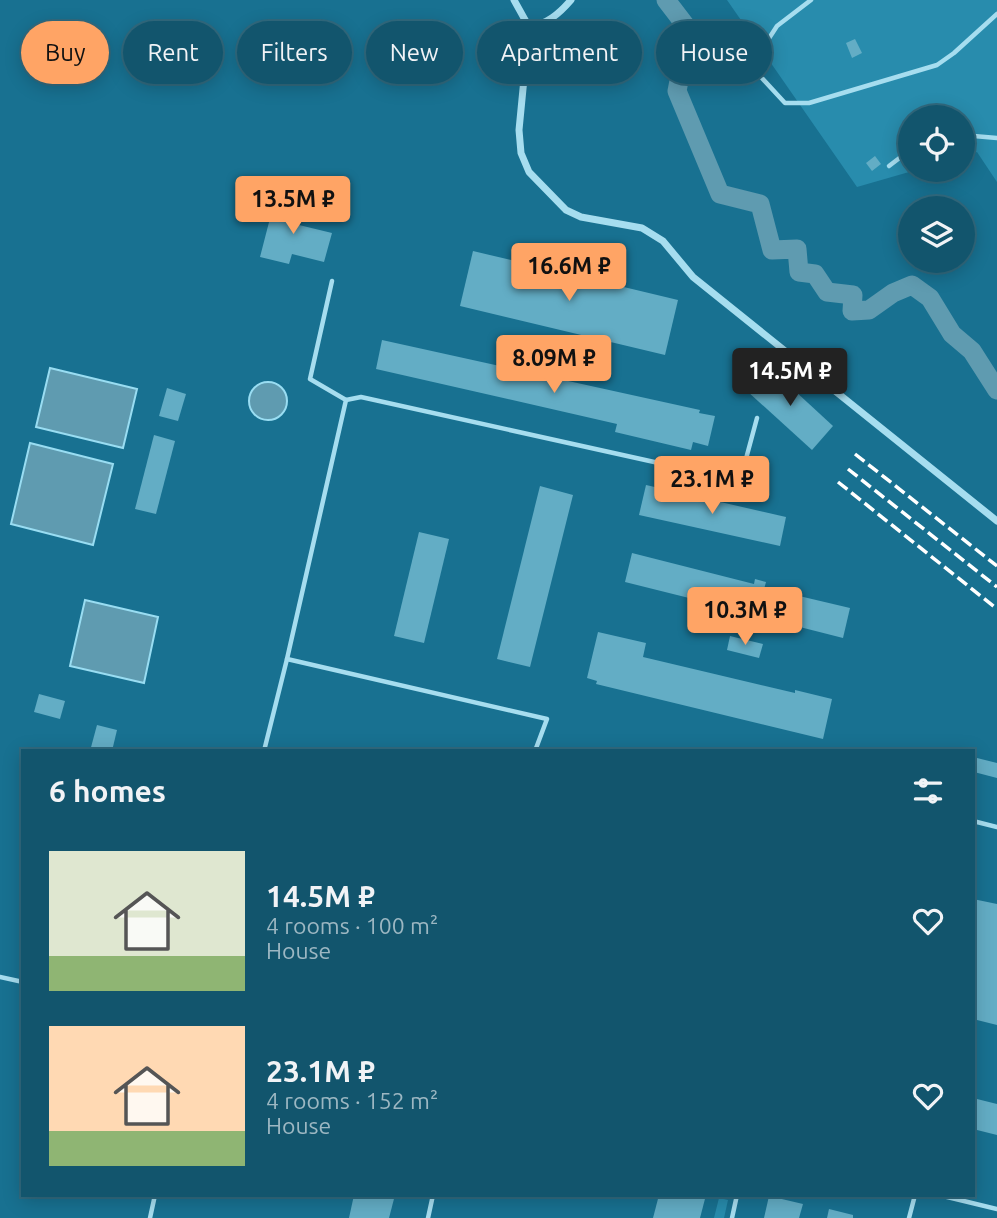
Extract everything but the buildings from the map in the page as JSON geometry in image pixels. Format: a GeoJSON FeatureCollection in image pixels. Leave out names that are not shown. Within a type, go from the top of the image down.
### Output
{"type":"FeatureCollection","features":[{"type":"Feature","properties":{"kind":"street"},"geometry":{"type":"LineString","coordinates":[[513,0],[525,21]]}},
{"type":"Feature","properties":{"kind":"street"},"geometry":{"type":"LineString","coordinates":[[547,21],[557,16],[571,0]]}},
{"type":"Feature","properties":{"kind":"street"},"geometry":{"type":"LineString","coordinates":[[523,84],[519,130],[521,153],[529,172],[566,210],[593,220],[642,228],[663,241],[692,277],[997,521]]}},
{"type":"Feature","properties":{"kind":"lane"},"geometry":{"type":"LineString","coordinates":[[811,0],[777,26],[755,60],[760,76],[785,103],[809,103],[937,65],[997,15]]}},
{"type":"Feature","properties":{"kind":"lane"},"geometry":{"type":"LineString","coordinates":[[975,136],[997,138]]}},
{"type":"Feature","properties":{"kind":"lane"},"geometry":{"type":"LineString","coordinates":[[889,166],[898,159]]}},
{"type":"Feature","properties":{"kind":"lane"},"geometry":{"type":"LineString","coordinates":[[331,281],[310,379],[346,400],[361,397],[740,481],[757,418]]}},
{"type":"Feature","properties":{"kind":"lane"},"geometry":{"type":"LineString","coordinates":[[264,749],[346,400]]}},
{"type":"Feature","properties":{"kind":"lane"},"geometry":{"type":"LineString","coordinates":[[286,659],[547,719],[536,749]]}},
{"type":"Feature","properties":{"kind":"lane"},"geometry":{"type":"LineString","coordinates":[[975,822],[997,827]]}},
{"type":"Feature","properties":{"kind":"lane"},"geometry":{"type":"LineString","coordinates":[[0,977],[21,982]]}},
{"type":"Feature","properties":{"kind":"lane"},"geometry":{"type":"LineString","coordinates":[[150,1218],[155,1197]]}},
{"type":"Feature","properties":{"kind":"lane"},"geometry":{"type":"LineString","coordinates":[[428,1218],[433,1197]]}},
{"type":"Feature","properties":{"kind":"lane"},"geometry":{"type":"LineString","coordinates":[[732,1218],[737,1197]]}},
{"type":"Feature","properties":{"kind":"lane"},"geometry":{"type":"LineString","coordinates":[[909,1218],[914,1197]]}},
{"type":"Feature","properties":{"kind":"lane"},"geometry":{"type":"LineString","coordinates":[[947,1197],[997,1209]]}},
{"type":"Feature","properties":{"kind":"shaded area"},"geometry":{"type":"Polygon","coordinates":[[[727,0],[997,0],[997,182],[975,153],[975,105],[898,105],[898,175],[857,187],[772,65],[772,21],[742,21],[727,0]]]}},
{"type":"Feature","properties":{"kind":"shaded area"},"geometry":{"type":"Polygon","coordinates":[[[50,368],[137,389],[123,448],[36,427],[50,368]]]}},
{"type":"Feature","properties":{"kind":"shaded area"},"geometry":{"type":"Polygon","coordinates":[[[268,382],[282,387],[287,401],[282,415],[268,420],[254,415],[249,401],[254,387],[268,382]]]}},
{"type":"Feature","properties":{"kind":"shaded area"},"geometry":{"type":"Polygon","coordinates":[[[30,443],[113,464],[93,545],[11,524],[30,443]]]}},
{"type":"Feature","properties":{"kind":"shaded area"},"geometry":{"type":"Polygon","coordinates":[[[85,600],[158,617],[144,683],[70,666],[85,600]]]}},
{"type":"Feature","properties":{"kind":"shaded area"},"geometry":{"type":"Polygon","coordinates":[[[719,1198],[728,1200],[724,1218],[714,1218],[719,1198]]]}},
{"type":"Feature","properties":{"kind":"waterway"},"geometry":{"type":"LineString","coordinates":[[666,0],[689,30],[677,91],[720,194],[760,204],[772,250],[797,249],[799,272],[815,274],[827,292],[853,295],[852,311],[869,310],[893,293],[912,285],[930,298],[952,334],[972,351],[997,390]]}},
{"type":"Feature","properties":{"kind":"railway"},"geometry":{"type":"LineString","coordinates":[[855,454],[997,566]]}},
{"type":"Feature","properties":{"kind":"railway"},"geometry":{"type":"LineString","coordinates":[[848,469],[997,587]]}},
{"type":"Feature","properties":{"kind":"railway"},"geometry":{"type":"LineString","coordinates":[[838,482],[997,609]]}}]}
